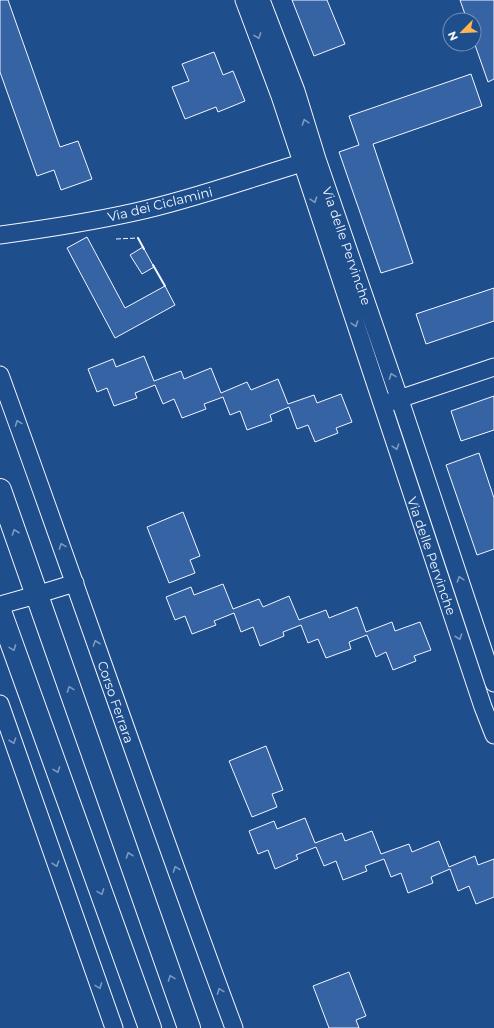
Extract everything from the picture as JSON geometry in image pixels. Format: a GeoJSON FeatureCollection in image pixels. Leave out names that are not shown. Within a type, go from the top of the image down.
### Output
{"type":"FeatureCollection","features":[{"type":"Feature","properties":{"kind":"main road"},"geometry":{"type":"LineString","coordinates":[[0,490],[189,1028]]}},
{"type":"Feature","properties":{"kind":"main road"},"geometry":{"type":"LineString","coordinates":[[0,611],[150,1028]]}},
{"type":"Feature","properties":{"kind":"street","name":"Via delle Pervinche"},"geometry":{"type":"LineString","coordinates":[[244,0],[288,94]]}},
{"type":"Feature","properties":{"kind":"street","name":"Via delle Pervinche"},"geometry":{"type":"LineString","coordinates":[[261,0],[382,405],[489,706],[494,734]]}},
{"type":"Feature","properties":{"kind":"street","name":"Via delle Pervinche"},"geometry":{"type":"LineString","coordinates":[[309,161],[400,399],[494,683]]}},
{"type":"Feature","properties":{"kind":"street","name":"Via dei Ciclamini"},"geometry":{"type":"LineString","coordinates":[[0,235],[74,224],[135,212],[192,197],[309,161]]}},
{"type":"Feature","properties":{"kind":"street"},"geometry":{"type":"LineString","coordinates":[[382,405],[494,367]]}},
{"type":"Feature","properties":{"kind":"street","name":"Corso Ferrara"},"geometry":{"type":"LineString","coordinates":[[0,375],[165,841],[234,1028]]}},
{"type":"Feature","properties":{"kind":"street"},"geometry":{"type":"LineString","coordinates":[[0,605],[74,582]]}},
{"type":"Feature","properties":{"kind":"street"},"geometry":{"type":"LineString","coordinates":[[0,704],[114,1028]]}},
{"type":"Feature","properties":{"kind":"building"},"geometry":{"type":"Polygon","coordinates":[[[0,0],[8,0],[60,147],[78,141],[92,179],[61,190],[54,170],[37,176],[0,72],[0,0]]]}},
{"type":"Feature","properties":{"kind":"building"},"geometry":{"type":"Polygon","coordinates":[[[292,0],[327,0],[345,44],[314,56],[292,0]]]}},
{"type":"Feature","properties":{"kind":"building"},"geometry":{"type":"Polygon","coordinates":[[[460,0],[494,0],[494,79],[488,82],[478,52],[482,52],[482,12],[464,12],[460,0]]]}},
{"type":"Feature","properties":{"kind":"building"},"geometry":{"type":"Polygon","coordinates":[[[214,52],[223,75],[233,71],[245,101],[218,112],[216,107],[185,119],[172,87],[189,81],[182,64],[214,52]]]}},
{"type":"Feature","properties":{"kind":"building"},"geometry":{"type":"Polygon","coordinates":[[[471,74],[482,106],[373,144],[413,263],[381,273],[339,152],[359,145],[349,116],[471,74]]]}},
{"type":"Feature","properties":{"kind":"building"},"geometry":{"type":"Polygon","coordinates":[[[87,237],[125,308],[165,286],[175,305],[115,338],[67,248],[87,237]]]}},
{"type":"Feature","properties":{"kind":"building"},"geometry":{"type":"Polygon","coordinates":[[[143,247],[154,267],[142,274],[130,255],[143,247]]]}},
{"type":"Feature","properties":{"kind":"building"},"geometry":{"type":"Polygon","coordinates":[[[494,288],[494,321],[426,344],[416,314],[494,288]]]}},
{"type":"Feature","properties":{"kind":"building"},"geometry":{"type":"Polygon","coordinates":[[[144,356],[154,381],[181,371],[184,379],[211,368],[221,393],[247,382],[251,390],[278,379],[288,404],[314,395],[317,403],[341,394],[352,422],[336,428],[338,433],[315,442],[308,425],[297,429],[289,407],[270,415],[272,421],[247,430],[240,411],[230,415],[223,397],[204,404],[206,409],[182,418],[174,399],[163,404],[155,385],[135,393],[137,398],[114,406],[107,388],[97,392],[88,369],[113,359],[116,367],[144,356]]]}},
{"type":"Feature","properties":{"kind":"building"},"geometry":{"type":"Polygon","coordinates":[[[494,396],[494,430],[461,441],[451,411],[494,396]]]}},
{"type":"Feature","properties":{"kind":"building"},"geometry":{"type":"Polygon","coordinates":[[[479,453],[494,498],[494,549],[477,555],[446,465],[479,453]]]}},
{"type":"Feature","properties":{"kind":"building"},"geometry":{"type":"Polygon","coordinates":[[[183,512],[200,556],[190,560],[195,573],[169,583],[147,527],[183,512]]]}},
{"type":"Feature","properties":{"kind":"building"},"geometry":{"type":"Polygon","coordinates":[[[223,584],[233,609],[259,599],[263,607],[289,596],[299,620],[326,610],[329,618],[357,607],[366,632],[392,622],[395,631],[420,622],[431,650],[414,656],[416,661],[393,670],[386,652],[376,657],[367,635],[349,642],[351,649],[326,658],[318,639],[308,643],[301,625],[283,632],[284,636],[260,646],[253,627],[241,632],[234,613],[214,621],[216,625],[192,634],[185,616],[175,620],[166,597],[191,587],[194,595],[223,584]]]}},
{"type":"Feature","properties":{"kind":"building"},"geometry":{"type":"Polygon","coordinates":[[[266,746],[283,790],[272,794],[277,807],[252,817],[229,761],[266,746]]]}},
{"type":"Feature","properties":{"kind":"building"},"geometry":{"type":"Polygon","coordinates":[[[305,818],[315,843],[342,833],[345,841],[372,831],[381,854],[409,844],[412,852],[439,841],[449,867],[475,856],[478,865],[494,859],[494,897],[476,904],[469,886],[458,891],[450,869],[431,877],[433,883],[408,893],[401,873],[391,877],[384,859],[365,866],[367,871],[343,880],[336,861],[324,866],[316,847],[296,855],[298,859],[275,869],[268,850],[258,854],[249,831],[274,821],[277,829],[305,818]]]}},
{"type":"Feature","properties":{"kind":"building"},"geometry":{"type":"Polygon","coordinates":[[[349,972],[366,1016],[356,1020],[359,1028],[329,1028],[313,986],[349,972]]]}},
{"type":"Feature","properties":{"kind":"fence"},"geometry":{"type":"LineString","coordinates":[[116,239],[138,238]]}},
{"type":"Feature","properties":{"kind":"wall"},"geometry":{"type":"LineString","coordinates":[[138,238],[144,249]]}},
{"type":"Feature","properties":{"kind":"wall"},"geometry":{"type":"LineString","coordinates":[[153,265],[165,286]]}}]}
